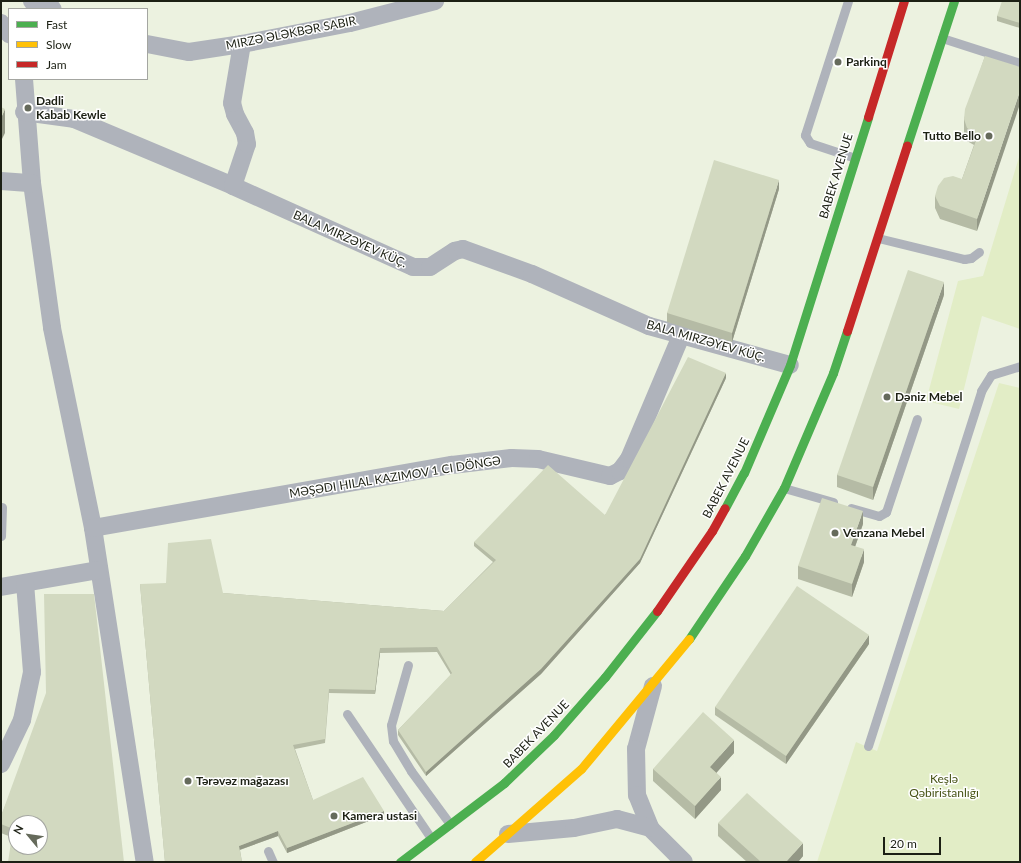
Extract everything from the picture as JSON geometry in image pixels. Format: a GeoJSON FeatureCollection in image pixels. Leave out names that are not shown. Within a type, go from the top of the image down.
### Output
{"type":"FeatureCollection","features":[{"type":"Feature","properties":{"kind":"main road","name":"BABEK AVENUE"},"geometry":{"type":"LineString","coordinates":[[400,862],[432,840],[504,783],[554,735],[605,677],[655,614],[712,531],[744,473],[790,365],[904,1]]}},
{"type":"Feature","properties":{"kind":"main road"},"geometry":{"type":"LineString","coordinates":[[475,862],[581,769],[654,683],[689,638],[737,568],[784,488],[833,373],[954,1]]}},
{"type":"Feature","properties":{"kind":"street"},"geometry":{"type":"LineString","coordinates":[[32,1],[50,8]]}},
{"type":"Feature","properties":{"kind":"street","name":"MIRZƏ ƏLƏKBƏR SABIR"},"geometry":{"type":"LineString","coordinates":[[148,44],[189,52],[242,44],[350,23],[435,1]]}},
{"type":"Feature","properties":{"kind":"street"},"geometry":{"type":"LineString","coordinates":[[1,23],[8,33]]}},
{"type":"Feature","properties":{"kind":"street"},"geometry":{"type":"LineString","coordinates":[[233,186],[247,144],[245,133],[235,114],[232,103],[242,44]]}},
{"type":"Feature","properties":{"kind":"street"},"geometry":{"type":"LineString","coordinates":[[24,80],[24,112],[32,183],[52,328],[93,528],[98,570],[145,862]]}},
{"type":"Feature","properties":{"kind":"street","name":"BALA MIRZƏYEV KÜÇ."},"geometry":{"type":"LineString","coordinates":[[24,112],[74,119],[233,186],[412,267],[430,267],[455,251],[463,249],[532,274],[649,326],[790,365]]}},
{"type":"Feature","properties":{"kind":"street"},"geometry":{"type":"LineString","coordinates":[[1,181],[32,183]]}},
{"type":"Feature","properties":{"kind":"street"},"geometry":{"type":"LineString","coordinates":[[93,528],[452,465],[512,458],[538,459],[610,476],[620,471],[629,460],[681,336]]}},
{"type":"Feature","properties":{"kind":"street"},"geometry":{"type":"LineString","coordinates":[[1,587],[98,570]]}},
{"type":"Feature","properties":{"kind":"street"},"geometry":{"type":"LineString","coordinates":[[1,764],[22,720],[32,672],[24,583]]}},
{"type":"Feature","properties":{"kind":"street"},"geometry":{"type":"LineString","coordinates":[[654,683],[636,750],[637,795],[650,828],[675,859]]}},
{"type":"Feature","properties":{"kind":"street"},"geometry":{"type":"LineString","coordinates":[[508,834],[574,828],[617,819],[650,828]]}},
{"type":"Feature","properties":{"kind":"lane"},"geometry":{"type":"LineString","coordinates":[[848,1],[806,135],[810,143],[855,158]]}},
{"type":"Feature","properties":{"kind":"lane"},"geometry":{"type":"LineString","coordinates":[[942,38],[1020,63]]}},
{"type":"Feature","properties":{"kind":"lane"},"geometry":{"type":"LineString","coordinates":[[878,238],[964,259],[971,258],[979,252]]}},
{"type":"Feature","properties":{"kind":"lane"},"geometry":{"type":"LineString","coordinates":[[868,746],[981,391],[991,375],[1020,366]]}},
{"type":"Feature","properties":{"kind":"lane"},"geometry":{"type":"LineString","coordinates":[[784,488],[879,516],[886,512],[917,419]]}},
{"type":"Feature","properties":{"kind":"lane"},"geometry":{"type":"LineString","coordinates":[[1,536],[2,506]]}},
{"type":"Feature","properties":{"kind":"lane"},"geometry":{"type":"LineString","coordinates":[[408,666],[391,725],[393,741],[411,771],[451,825]]}},
{"type":"Feature","properties":{"kind":"lane"},"geometry":{"type":"LineString","coordinates":[[347,714],[432,840]]}},
{"type":"Feature","properties":{"kind":"lane"},"geometry":{"type":"LineString","coordinates":[[268,851],[273,862]]}},
{"type":"Feature","properties":{"kind":"green space"},"geometry":{"type":"Polygon","coordinates":[[[1020,154],[1020,329],[982,316],[959,409],[926,401],[958,281],[983,276],[1020,154]]]}},
{"type":"Feature","properties":{"kind":"green space","name":"Keşlə Qəbiristanlığı"},"geometry":{"type":"Polygon","coordinates":[[[999,383],[1020,388],[1020,862],[817,862],[856,742],[877,751],[999,383]]]}},
{"type":"Feature","properties":{"kind":"building"},"geometry":{"type":"Polygon","coordinates":[[[1002,1],[1020,1],[1020,23],[997,16],[1002,1]]]}},
{"type":"Feature","properties":{"kind":"building"},"geometry":{"type":"Polygon","coordinates":[[[985,56],[1020,67],[1020,91],[977,219],[940,206],[935,196],[938,186],[944,178],[953,176],[962,179],[978,135],[967,128],[964,119],[965,109],[985,56]]]}},
{"type":"Feature","properties":{"kind":"building"},"geometry":{"type":"Polygon","coordinates":[[[1,107],[5,109],[1,118],[1,107]]]}},
{"type":"Feature","properties":{"kind":"building"},"geometry":{"type":"Polygon","coordinates":[[[714,160],[779,180],[732,333],[667,313],[714,160]]]}},
{"type":"Feature","properties":{"kind":"building"},"geometry":{"type":"Polygon","coordinates":[[[908,270],[944,282],[873,487],[837,475],[908,270]]]}},
{"type":"Feature","properties":{"kind":"building"},"geometry":{"type":"Polygon","coordinates":[[[688,357],[726,373],[640,559],[541,669],[426,772],[398,730],[452,673],[437,647],[380,648],[375,690],[329,689],[325,739],[293,745],[313,800],[363,777],[384,811],[287,848],[278,831],[239,846],[242,862],[165,862],[140,584],[166,583],[168,543],[211,539],[223,593],[444,611],[496,560],[474,542],[548,465],[605,515],[688,357]]]}},
{"type":"Feature","properties":{"kind":"building"},"geometry":{"type":"Polygon","coordinates":[[[822,498],[863,511],[851,545],[864,549],[852,584],[798,566],[822,498]]]}},
{"type":"Feature","properties":{"kind":"building"},"geometry":{"type":"Polygon","coordinates":[[[797,586],[869,635],[786,756],[715,707],[797,586]]]}},
{"type":"Feature","properties":{"kind":"building"},"geometry":{"type":"Polygon","coordinates":[[[44,594],[94,594],[124,862],[8,862],[9,855],[48,855],[48,815],[8,815],[8,827],[1,824],[1,816],[46,693],[44,594]]]}},
{"type":"Feature","properties":{"kind":"building"},"geometry":{"type":"Polygon","coordinates":[[[703,712],[734,740],[710,767],[721,777],[695,806],[653,769],[703,712]]]}},
{"type":"Feature","properties":{"kind":"building"},"geometry":{"type":"Polygon","coordinates":[[[747,793],[803,843],[786,862],[761,862],[718,823],[747,793]]]}},
{"type":"Feature","properties":{"kind":"traffic: fast"},"geometry":{"type":"LineString","coordinates":[[907,145],[954,1]]}},
{"type":"Feature","properties":{"kind":"traffic: fast"},"geometry":{"type":"LineString","coordinates":[[725,508],[744,473],[790,365],[868,117]]}},
{"type":"Feature","properties":{"kind":"traffic: fast"},"geometry":{"type":"LineString","coordinates":[[689,639],[745,556],[784,488],[833,373],[847,331]]}},
{"type":"Feature","properties":{"kind":"traffic: fast"},"geometry":{"type":"LineString","coordinates":[[400,862],[504,783],[554,735],[605,677],[657,611]]}},
{"type":"Feature","properties":{"kind":"traffic: slow"},"geometry":{"type":"LineString","coordinates":[[475,862],[581,769],[689,639]]}},
{"type":"Feature","properties":{"kind":"traffic: jam"},"geometry":{"type":"LineString","coordinates":[[868,117],[904,1]]}},
{"type":"Feature","properties":{"kind":"traffic: jam"},"geometry":{"type":"LineString","coordinates":[[847,331],[907,145]]}},
{"type":"Feature","properties":{"kind":"traffic: jam"},"geometry":{"type":"LineString","coordinates":[[657,611],[712,531],[725,508]]}},
{"type":"Feature","properties":{"kind":"place","name":"Parkinq"},"geometry":{"type":"Point","coordinates":[838,62]}},
{"type":"Feature","properties":{"kind":"place","name":"Dadli Kabab Kewle"},"geometry":{"type":"Point","coordinates":[28,108]}},
{"type":"Feature","properties":{"kind":"place","name":"Tutto Bello"},"geometry":{"type":"Point","coordinates":[989,136]}},
{"type":"Feature","properties":{"kind":"place","name":"Dəniz Mebel"},"geometry":{"type":"Point","coordinates":[887,397]}},
{"type":"Feature","properties":{"kind":"place","name":"Venzana Mebel"},"geometry":{"type":"Point","coordinates":[835,533]}},
{"type":"Feature","properties":{"kind":"place","name":"Tərəvəz mağazası"},"geometry":{"type":"Point","coordinates":[188,781]}},
{"type":"Feature","properties":{"kind":"place","name":"Kamera ustasi"},"geometry":{"type":"Point","coordinates":[334,816]}}]}
